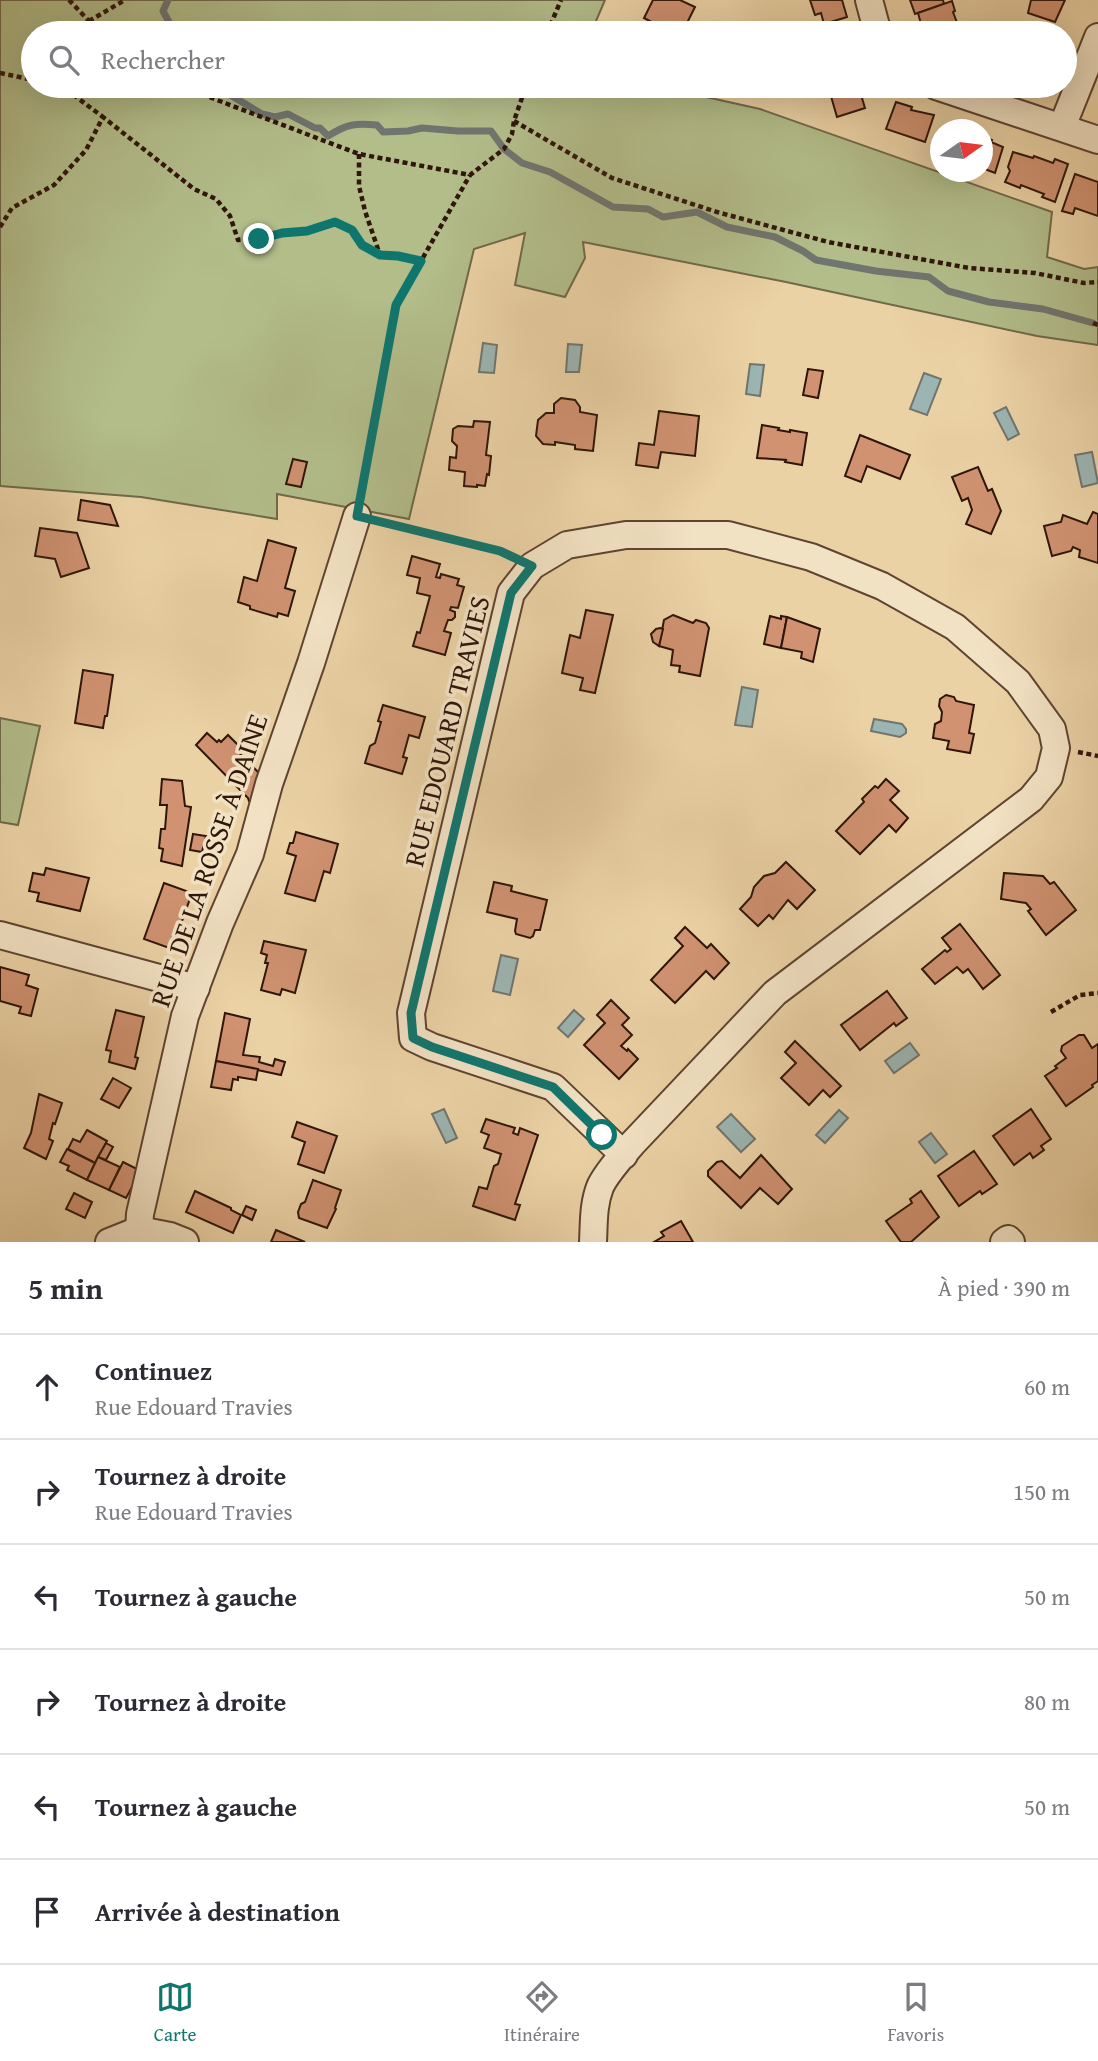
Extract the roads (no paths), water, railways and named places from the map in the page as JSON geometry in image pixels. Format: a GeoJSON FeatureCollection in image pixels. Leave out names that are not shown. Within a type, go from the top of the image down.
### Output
{"type":"FeatureCollection","features":[{"type":"Feature","properties":{"kind":"street"},"geometry":{"type":"LineString","coordinates":[[869,0],[875,21]]}},
{"type":"Feature","properties":{"kind":"street"},"geometry":{"type":"LineString","coordinates":[[1077,90],[1098,37]]}},
{"type":"Feature","properties":{"kind":"street"},"geometry":{"type":"LineString","coordinates":[[973,98],[1098,140]]}},
{"type":"Feature","properties":{"kind":"street"},"geometry":{"type":"LineString","coordinates":[[1062,127],[1074,98]]}},
{"type":"Feature","properties":{"kind":"street","name":"RUE DE LA ROSSE À DAINE"},"geometry":{"type":"LineString","coordinates":[[139,1230],[140,1214],[185,1016],[220,923],[250,854],[269,785],[357,516]]}},
{"type":"Feature","properties":{"kind":"street","name":"RUE EDOUARD TRAVIES"},"geometry":{"type":"LineString","coordinates":[[593,1242],[594,1209],[600,1185],[624,1155],[633,1143],[775,993],[1031,799],[1049,777],[1056,748],[1052,729],[1018,682],[955,627],[882,586],[811,557],[728,535],[626,535],[567,545],[532,566],[511,593],[411,1013],[413,1038],[432,1047],[553,1087],[624,1155]]}},
{"type":"Feature","properties":{"kind":"street"},"geometry":{"type":"LineString","coordinates":[[0,935],[196,988]]}},
{"type":"Feature","properties":{"kind":"street"},"geometry":{"type":"LineString","coordinates":[[109,1242],[139,1230],[185,1242]]}},
{"type":"Feature","properties":{"kind":"street"},"geometry":{"type":"LineString","coordinates":[[1004,1242],[1009,1239],[1011,1242]]}},
{"type":"Feature","properties":{"kind":"water"},"geometry":{"type":"Polygon","coordinates":[[[483,343],[497,345],[494,373],[479,372],[483,343]]]}},
{"type":"Feature","properties":{"kind":"water"},"geometry":{"type":"Polygon","coordinates":[[[568,344],[582,345],[579,372],[566,372],[568,344]]]}},
{"type":"Feature","properties":{"kind":"water"},"geometry":{"type":"Polygon","coordinates":[[[750,364],[764,365],[760,396],[746,394],[750,364]]]}},
{"type":"Feature","properties":{"kind":"water"},"geometry":{"type":"Polygon","coordinates":[[[924,373],[941,379],[927,415],[910,409],[924,373]]]}},
{"type":"Feature","properties":{"kind":"water"},"geometry":{"type":"Polygon","coordinates":[[[1006,407],[1019,434],[1008,440],[994,413],[1006,407]]]}},
{"type":"Feature","properties":{"kind":"water"},"geometry":{"type":"Polygon","coordinates":[[[1092,452],[1098,483],[1082,487],[1075,455],[1092,452]]]}},
{"type":"Feature","properties":{"kind":"water"},"geometry":{"type":"Polygon","coordinates":[[[742,687],[758,690],[752,727],[735,725],[742,687]]]}},
{"type":"Feature","properties":{"kind":"water"},"geometry":{"type":"Polygon","coordinates":[[[874,719],[902,724],[906,733],[900,737],[871,731],[874,719]]]}},
{"type":"Feature","properties":{"kind":"water"},"geometry":{"type":"Polygon","coordinates":[[[501,955],[518,959],[510,995],[493,991],[501,955]]]}},
{"type":"Feature","properties":{"kind":"water"},"geometry":{"type":"Polygon","coordinates":[[[574,1010],[584,1019],[568,1037],[558,1028],[574,1010]]]}},
{"type":"Feature","properties":{"kind":"water"},"geometry":{"type":"Polygon","coordinates":[[[910,1043],[919,1055],[894,1073],[885,1061],[910,1043]]]}},
{"type":"Feature","properties":{"kind":"water"},"geometry":{"type":"Polygon","coordinates":[[[444,1109],[457,1138],[446,1143],[432,1114],[444,1109]]]}},
{"type":"Feature","properties":{"kind":"water"},"geometry":{"type":"Polygon","coordinates":[[[839,1110],[848,1118],[825,1143],[816,1135],[839,1110]]]}},
{"type":"Feature","properties":{"kind":"water"},"geometry":{"type":"Polygon","coordinates":[[[731,1114],[755,1139],[741,1152],[717,1127],[731,1114]]]}},
{"type":"Feature","properties":{"kind":"water"},"geometry":{"type":"Polygon","coordinates":[[[931,1133],[947,1154],[935,1163],[919,1142],[931,1133]]]}},
{"type":"Feature","properties":{"kind":"waterway"},"geometry":{"type":"LineString","coordinates":[[168,0],[163,11],[168,21]]}},
{"type":"Feature","properties":{"kind":"waterway"},"geometry":{"type":"LineString","coordinates":[[235,98],[262,114],[275,117],[288,114],[320,128],[328,136],[351,125],[363,124],[377,125],[383,132],[422,128],[491,131],[504,149],[522,163],[550,172],[613,207],[648,209],[663,217],[697,212],[727,227],[775,237],[816,260],[929,277],[948,291],[989,302],[1043,309],[1093,323]]}}]}
